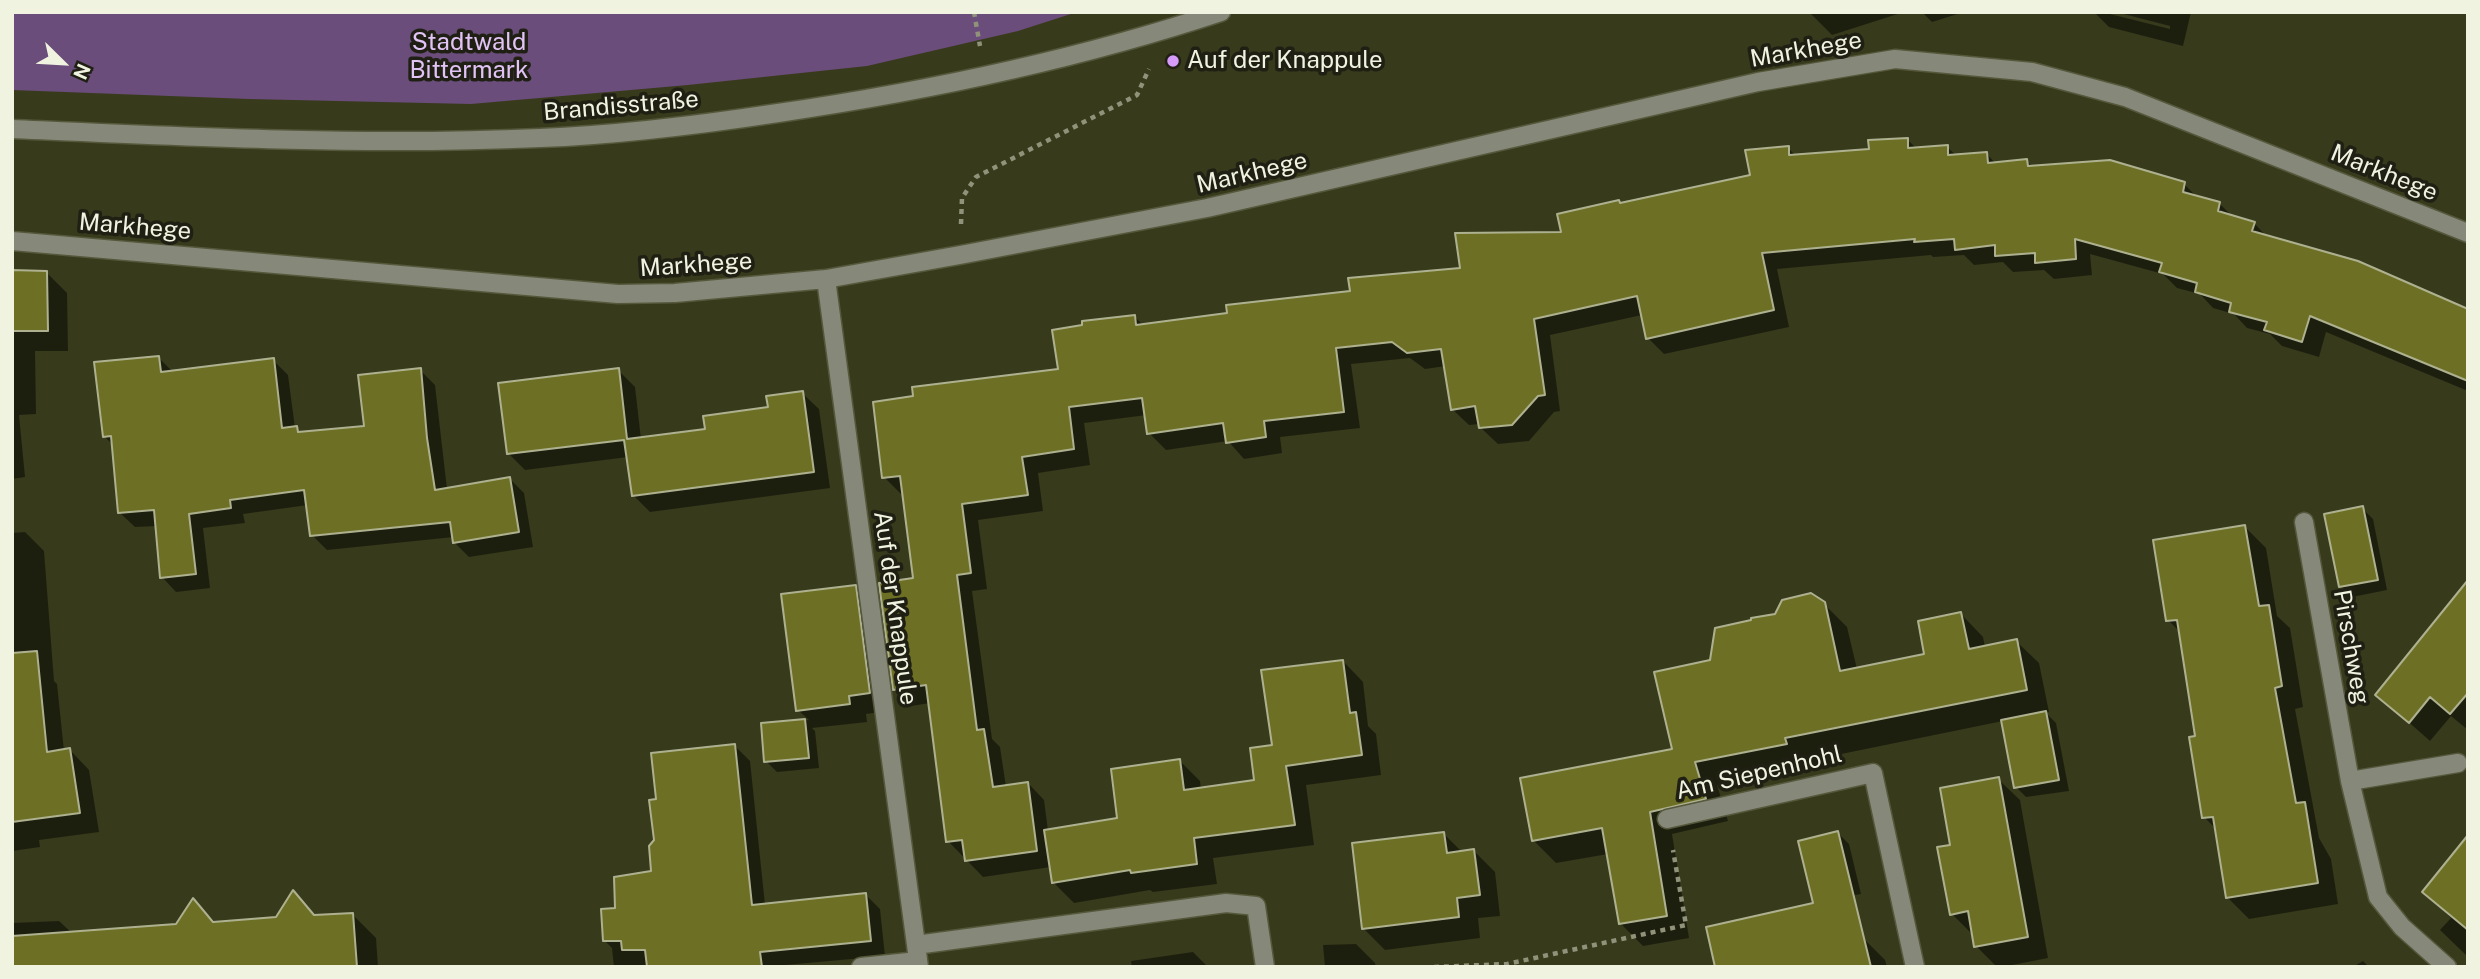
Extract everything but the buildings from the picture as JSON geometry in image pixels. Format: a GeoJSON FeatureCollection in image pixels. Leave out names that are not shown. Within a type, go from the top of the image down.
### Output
{"type":"FeatureCollection","features":[{"type":"Feature","properties":{"kind":"street","name":"Brandisstraße"},"geometry":{"type":"LineString","coordinates":[[12,130],[236,139],[434,142],[543,138],[691,126],[827,106],[987,77],[1167,30],[1221,12]]}},
{"type":"Feature","properties":{"kind":"street","name":"Markhege"},"geometry":{"type":"LineString","coordinates":[[12,241],[618,294],[675,293],[826,279],[1207,208],[1758,82],[1895,59],[2032,72],[2125,97],[2468,233]]}},
{"type":"Feature","properties":{"kind":"street","name":"Auf der Knappule"},"geometry":{"type":"LineString","coordinates":[[826,279],[918,957]]}},
{"type":"Feature","properties":{"kind":"street","name":"Pirschweg"},"geometry":{"type":"LineString","coordinates":[[2304,522],[2350,781],[2378,897],[2402,927],[2447,967]]}},
{"type":"Feature","properties":{"kind":"street"},"geometry":{"type":"LineString","coordinates":[[2350,781],[2458,763]]}},
{"type":"Feature","properties":{"kind":"street","name":"Am Siepenhohl"},"geometry":{"type":"LineString","coordinates":[[1667,819],[1873,773],[1915,967]]}},
{"type":"Feature","properties":{"kind":"street"},"geometry":{"type":"LineString","coordinates":[[860,967],[1226,903],[1256,906],[1265,967]]}},
{"type":"Feature","properties":{"kind":"path"},"geometry":{"type":"LineString","coordinates":[[974,12],[977,33]]}},
{"type":"Feature","properties":{"kind":"path"},"geometry":{"type":"LineString","coordinates":[[960,255],[962,198],[976,177],[1137,95],[1167,30]]}},
{"type":"Feature","properties":{"kind":"path"},"geometry":{"type":"LineString","coordinates":[[1434,967],[1507,964],[1686,925],[1667,819]]}},
{"type":"Feature","properties":{"kind":"green space","name":"Stadtwald Bittermark"},"geometry":{"type":"Polygon","coordinates":[[[12,12],[1077,12],[1018,31],[867,66],[471,104],[12,90],[12,12]]]}},
{"type":"Feature","properties":{"kind":"place","name":"Auf der Knappule"},"geometry":{"type":"Point","coordinates":[1173,61]}}]}
